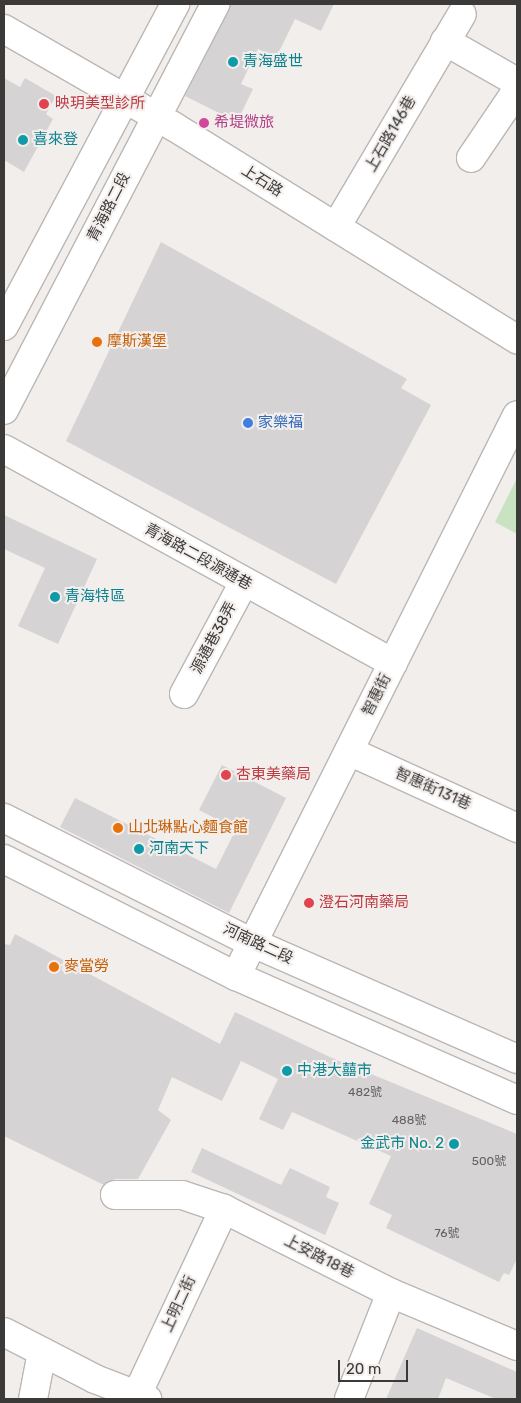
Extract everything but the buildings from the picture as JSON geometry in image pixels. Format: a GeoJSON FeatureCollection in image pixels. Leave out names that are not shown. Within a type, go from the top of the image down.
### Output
{"type":"FeatureCollection","features":[{"type":"Feature","properties":{"kind":"street"},"geometry":{"type":"LineString","coordinates":[[4,326],[175,4]]}},
{"type":"Feature","properties":{"kind":"street","name":"青海路二段"},"geometry":{"type":"LineString","coordinates":[[4,410],[215,4]]}},
{"type":"Feature","properties":{"kind":"street","name":"上石路146巷"},"geometry":{"type":"LineString","coordinates":[[336,227],[462,14]]}},
{"type":"Feature","properties":{"kind":"street","name":"上石路"},"geometry":{"type":"LineString","coordinates":[[4,28],[156,116],[517,340]]}},
{"type":"Feature","properties":{"kind":"street"},"geometry":{"type":"LineString","coordinates":[[445,41],[517,82]]}},
{"type":"Feature","properties":{"kind":"street"},"geometry":{"type":"LineString","coordinates":[[471,158],[517,90]]}},
{"type":"Feature","properties":{"kind":"street","name":"智惠街"},"geometry":{"type":"LineString","coordinates":[[236,976],[517,415]]}},
{"type":"Feature","properties":{"kind":"street","name":"青海路二段源通巷"},"geometry":{"type":"LineString","coordinates":[[4,449],[392,664]]}},
{"type":"Feature","properties":{"kind":"street","name":"源通巷38弄"},"geometry":{"type":"LineString","coordinates":[[184,694],[244,582]]}},
{"type":"Feature","properties":{"kind":"street","name":"智惠街131巷"},"geometry":{"type":"LineString","coordinates":[[349,751],[517,828]]}},
{"type":"Feature","properties":{"kind":"street","name":"河南路二段"},"geometry":{"type":"LineString","coordinates":[[4,818],[253,943],[517,1059]]}},
{"type":"Feature","properties":{"kind":"street"},"geometry":{"type":"LineString","coordinates":[[4,859],[236,976],[517,1100]]}},
{"type":"Feature","properties":{"kind":"street","name":"上安路18巷"},"geometry":{"type":"LineString","coordinates":[[115,1195],[182,1195],[224,1209],[391,1293],[517,1346]]}},
{"type":"Feature","properties":{"kind":"street","name":"上明二街"},"geometry":{"type":"LineString","coordinates":[[140,1398],[224,1209]]}},
{"type":"Feature","properties":{"kind":"street"},"geometry":{"type":"LineString","coordinates":[[349,1399],[391,1293]]}},
{"type":"Feature","properties":{"kind":"street"},"geometry":{"type":"LineString","coordinates":[[4,1332],[94,1379],[140,1398]]}},
{"type":"Feature","properties":{"kind":"street"},"geometry":{"type":"LineString","coordinates":[[33,1399],[42,1352]]}},
{"type":"Feature","properties":{"kind":"green space"},"geometry":{"type":"Polygon","coordinates":[[[517,478],[517,534],[495,522],[517,478]]]}},
{"type":"Feature","properties":{"kind":"place","name":"青海盛世"},"geometry":{"type":"Point","coordinates":[233,62]}},
{"type":"Feature","properties":{"kind":"place","name":"映玥美型診所"},"geometry":{"type":"Point","coordinates":[44,104]}},
{"type":"Feature","properties":{"kind":"place","name":"希堤微旅"},"geometry":{"type":"Point","coordinates":[204,123]}},
{"type":"Feature","properties":{"kind":"place","name":"喜來登"},"geometry":{"type":"Point","coordinates":[23,140]}},
{"type":"Feature","properties":{"kind":"place","name":"摩斯漢堡"},"geometry":{"type":"Point","coordinates":[97,342]}},
{"type":"Feature","properties":{"kind":"place","name":"家樂福"},"geometry":{"type":"Point","coordinates":[248,423]}},
{"type":"Feature","properties":{"kind":"place","name":"青海特區"},"geometry":{"type":"Point","coordinates":[55,597]}},
{"type":"Feature","properties":{"kind":"place","name":"杏東美藥局"},"geometry":{"type":"Point","coordinates":[226,775]}},
{"type":"Feature","properties":{"kind":"place","name":"山北琳點心麵食館"},"geometry":{"type":"Point","coordinates":[118,828]}},
{"type":"Feature","properties":{"kind":"place","name":"河南天下"},"geometry":{"type":"Point","coordinates":[139,849]}},
{"type":"Feature","properties":{"kind":"place","name":"澄石河南藥局"},"geometry":{"type":"Point","coordinates":[309,903]}},
{"type":"Feature","properties":{"kind":"place","name":"麥當勞"},"geometry":{"type":"Point","coordinates":[54,967]}},
{"type":"Feature","properties":{"kind":"place","name":"中港大囍市"},"geometry":{"type":"Point","coordinates":[287,1071]}},
{"type":"Feature","properties":{"kind":"place","name":"金武市 No. 2"},"geometry":{"type":"Point","coordinates":[454,1144]}}]}
